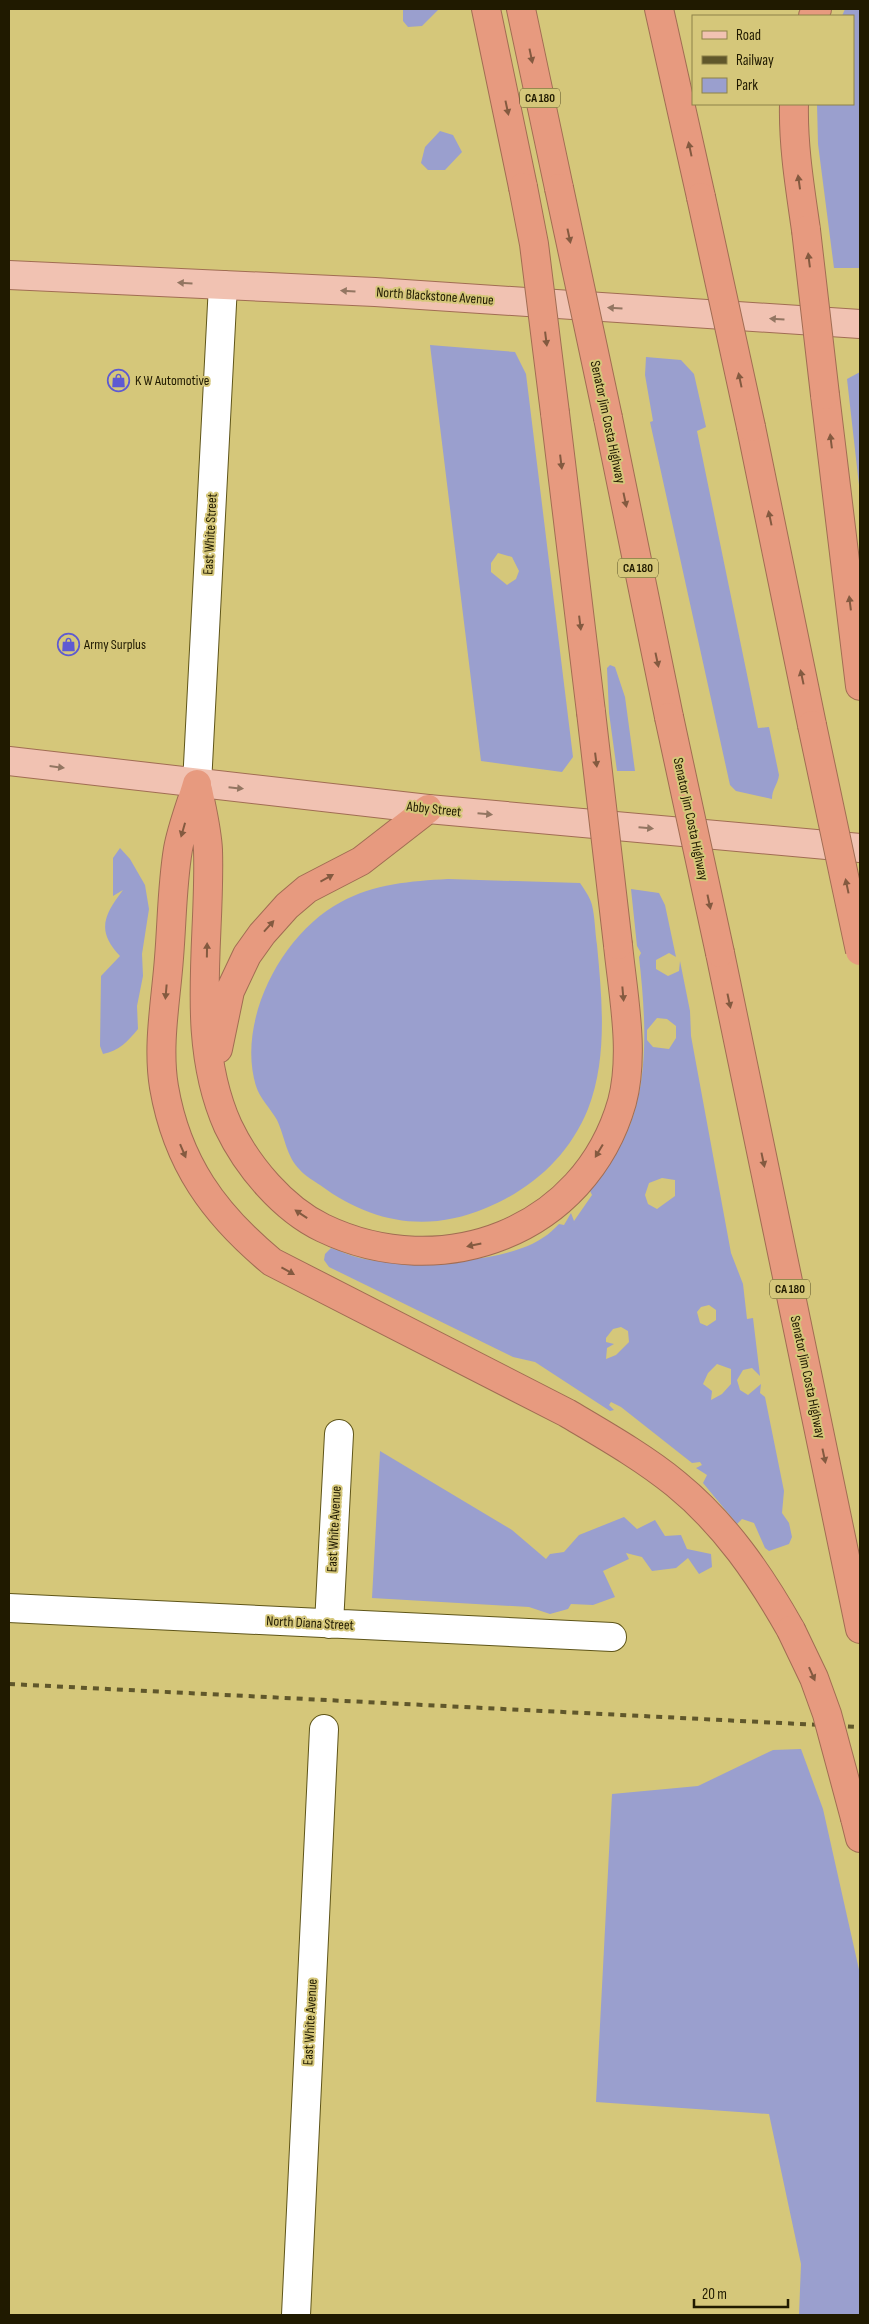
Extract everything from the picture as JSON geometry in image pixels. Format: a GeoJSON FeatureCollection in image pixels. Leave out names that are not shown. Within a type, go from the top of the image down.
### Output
{"type":"FeatureCollection","features":[{"type":"Feature","properties":{"kind":"highway"},"geometry":{"type":"LineString","coordinates":[[197,784],[208,848],[205,1032],[210,1066],[220,1102],[233,1134],[247,1158],[267,1184],[293,1208],[322,1228],[362,1242],[400,1249],[437,1250],[475,1246],[508,1234],[538,1218],[565,1196],[588,1169],[610,1133],[622,1100],[627,1059],[618,945],[556,413],[534,244],[486,9]]}},
{"type":"Feature","properties":{"kind":"highway","name":"Senator Jim Costa Highway"},"geometry":{"type":"LineString","coordinates":[[521,9],[860,1627]]}},
{"type":"Feature","properties":{"kind":"highway"},"geometry":{"type":"LineString","coordinates":[[659,9],[751,427],[860,951]]}},
{"type":"Feature","properties":{"kind":"highway"},"geometry":{"type":"LineString","coordinates":[[794,105],[795,145],[860,686]]}},
{"type":"Feature","properties":{"kind":"highway"},"geometry":{"type":"LineString","coordinates":[[197,784],[178,848],[162,1048],[164,1086],[174,1126],[181,1148],[195,1177],[208,1197],[241,1236],[272,1262],[567,1413],[609,1438],[675,1483],[712,1517],[738,1546],[765,1583],[791,1630],[814,1678],[827,1714],[857,1828]]}},
{"type":"Feature","properties":{"kind":"highway"},"geometry":{"type":"LineString","coordinates":[[220,1102],[216,1058],[223,1018],[230,992],[247,955],[262,934],[287,906],[307,889],[361,861],[428,809]]}},
{"type":"Feature","properties":{"kind":"main road","name":"North Blackstone Avenue"},"geometry":{"type":"LineString","coordinates":[[9,275],[375,292],[860,324]]}},
{"type":"Feature","properties":{"kind":"main road","name":"Abby Street"},"geometry":{"type":"LineString","coordinates":[[9,761],[428,809],[860,848]]}},
{"type":"Feature","properties":{"kind":"street","name":"East White Street"},"geometry":{"type":"LineString","coordinates":[[197,784],[223,285]]}},
{"type":"Feature","properties":{"kind":"street","name":"East White Avenue"},"geometry":{"type":"LineString","coordinates":[[329,1624],[339,1434]]}},
{"type":"Feature","properties":{"kind":"street","name":"North Diana Street"},"geometry":{"type":"LineString","coordinates":[[9,1608],[612,1637]]}},
{"type":"Feature","properties":{"kind":"street","name":"East White Avenue"},"geometry":{"type":"LineString","coordinates":[[296,2315],[324,1729]]}},
{"type":"Feature","properties":{"kind":"green space"},"geometry":{"type":"Polygon","coordinates":[[[403,9],[439,9],[422,26],[408,27],[403,21],[403,9]]]}},
{"type":"Feature","properties":{"kind":"green space"},"geometry":{"type":"Polygon","coordinates":[[[845,9],[860,9],[860,268],[834,268],[818,144],[817,105],[854,105],[854,15],[842,15],[845,9]]]}},
{"type":"Feature","properties":{"kind":"green space"},"geometry":{"type":"Polygon","coordinates":[[[440,131],[453,135],[462,152],[445,170],[428,170],[421,163],[425,147],[440,131]]]}},
{"type":"Feature","properties":{"kind":"green space"},"geometry":{"type":"Polygon","coordinates":[[[430,345],[515,352],[526,374],[573,757],[562,772],[481,761],[430,345]],[[498,553],[491,563],[491,572],[507,585],[516,579],[519,571],[512,557],[498,553]]]}},
{"type":"Feature","properties":{"kind":"green space"},"geometry":{"type":"Polygon","coordinates":[[[646,357],[681,360],[694,374],[706,427],[697,431],[758,728],[769,727],[779,775],[772,799],[736,791],[730,785],[650,422],[653,421],[645,375],[646,357]]]}},
{"type":"Feature","properties":{"kind":"green space"},"geometry":{"type":"Polygon","coordinates":[[[860,372],[860,494],[847,379],[860,372]]]}},
{"type":"Feature","properties":{"kind":"green space"},"geometry":{"type":"Polygon","coordinates":[[[610,665],[615,667],[625,697],[635,771],[617,771],[609,713],[607,668],[610,665]]]}},
{"type":"Feature","properties":{"kind":"green space"},"geometry":{"type":"Polygon","coordinates":[[[120,848],[130,859],[145,885],[149,909],[142,954],[143,976],[137,1006],[138,1029],[118,1048],[103,1054],[100,1046],[101,976],[120,956],[108,939],[105,923],[111,907],[123,890],[113,896],[113,858],[120,848]]]}},
{"type":"Feature","properties":{"kind":"green space"},"geometry":{"type":"Polygon","coordinates":[[[448,879],[580,883],[588,896],[594,914],[602,1007],[599,1069],[588,1109],[571,1142],[560,1156],[533,1181],[503,1200],[464,1216],[421,1222],[400,1220],[379,1216],[339,1198],[307,1176],[295,1165],[277,1120],[256,1086],[251,1061],[253,1034],[259,1007],[269,981],[283,957],[300,935],[320,916],[341,902],[366,891],[393,884],[448,879]]]}},
{"type":"Feature","properties":{"kind":"green space"},"geometry":{"type":"Polygon","coordinates":[[[631,889],[659,893],[665,905],[676,957],[669,953],[656,960],[656,969],[668,976],[679,971],[680,961],[690,1011],[691,1036],[731,1253],[743,1284],[747,1319],[753,1318],[760,1376],[752,1368],[743,1370],[737,1380],[740,1390],[748,1395],[761,1384],[760,1393],[765,1397],[784,1491],[782,1513],[789,1523],[792,1537],[789,1544],[769,1551],[765,1548],[754,1523],[742,1519],[737,1524],[703,1483],[707,1475],[696,1468],[702,1465],[700,1462],[692,1463],[621,1407],[611,1402],[609,1405],[614,1410],[610,1411],[535,1362],[513,1357],[329,1267],[324,1260],[325,1254],[331,1248],[360,1258],[402,1263],[428,1263],[481,1258],[527,1246],[546,1236],[559,1224],[564,1225],[571,1213],[574,1221],[592,1195],[590,1191],[622,1142],[630,1125],[641,1084],[644,1020],[639,957],[641,953],[637,946],[631,889]],[[657,1018],[647,1030],[647,1040],[653,1047],[669,1049],[676,1038],[676,1026],[667,1019],[657,1018]],[[662,1178],[649,1183],[645,1195],[648,1204],[657,1209],[675,1196],[675,1180],[662,1178]],[[709,1305],[701,1307],[697,1312],[700,1323],[707,1326],[716,1320],[716,1310],[709,1305]],[[621,1327],[613,1329],[606,1338],[606,1342],[614,1344],[607,1348],[606,1359],[616,1355],[629,1342],[628,1331],[621,1327]],[[717,1364],[708,1373],[703,1384],[712,1391],[711,1400],[722,1394],[731,1384],[731,1369],[717,1364]]]}},
{"type":"Feature","properties":{"kind":"green space"},"geometry":{"type":"Polygon","coordinates":[[[380,1451],[512,1530],[546,1559],[550,1554],[564,1552],[579,1535],[624,1517],[637,1529],[655,1520],[665,1536],[681,1535],[687,1549],[711,1554],[712,1567],[699,1574],[688,1558],[676,1568],[652,1571],[642,1557],[626,1553],[629,1559],[603,1571],[615,1597],[593,1605],[571,1604],[568,1609],[550,1614],[529,1607],[372,1598],[380,1451]]]}},
{"type":"Feature","properties":{"kind":"green space"},"geometry":{"type":"Polygon","coordinates":[[[801,1749],[823,1809],[860,1974],[860,2315],[799,2315],[801,2264],[769,2114],[596,2102],[612,1794],[698,1786],[773,1750],[801,1749]]]}},
{"type":"Feature","properties":{"kind":"railway"},"geometry":{"type":"LineString","coordinates":[[9,1684],[860,1727]]}},
{"type":"Feature","properties":{"kind":"place","name":"K W Automotive"},"geometry":{"type":"Point","coordinates":[119,380]}},
{"type":"Feature","properties":{"kind":"place","name":"Army Surplus"},"geometry":{"type":"Point","coordinates":[68,644]}}]}
